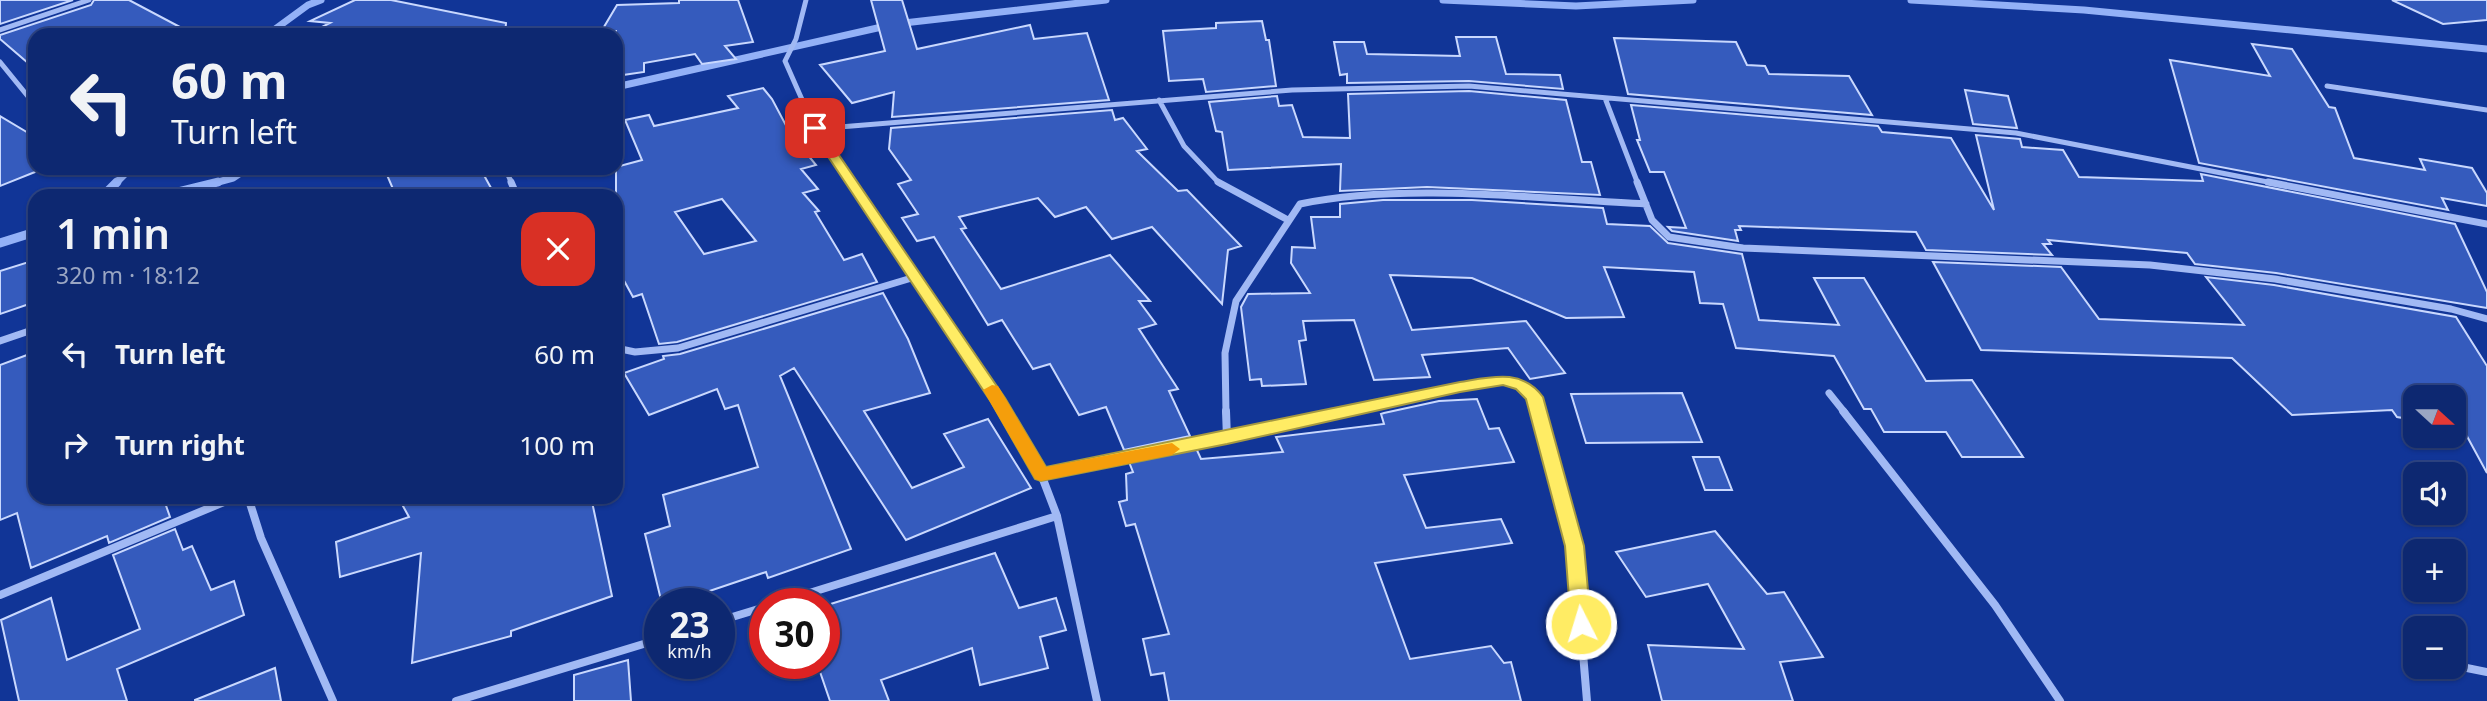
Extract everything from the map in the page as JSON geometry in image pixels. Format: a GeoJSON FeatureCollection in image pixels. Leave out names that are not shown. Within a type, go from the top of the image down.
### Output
{"type":"FeatureCollection","features":[{"type":"Feature","properties":{"kind":"street"},"geometry":{"type":"LineString","coordinates":[[0,30],[89,0]]}},
{"type":"Feature","properties":{"kind":"street"},"geometry":{"type":"LineString","coordinates":[[806,0],[796,39],[785,61],[815,128],[999,401],[1041,474],[1057,516],[1097,701]]}},
{"type":"Feature","properties":{"kind":"street"},"geometry":{"type":"LineString","coordinates":[[0,62],[28,96]]}},
{"type":"Feature","properties":{"kind":"street"},"geometry":{"type":"LineString","coordinates":[[815,128],[1292,90],[1469,86],[2016,133],[2487,223]]}},
{"type":"Feature","properties":{"kind":"street"},"geometry":{"type":"LineString","coordinates":[[2327,86],[2487,110]]}},
{"type":"Feature","properties":{"kind":"street"},"geometry":{"type":"LineString","coordinates":[[1605,98],[1657,228],[1669,237],[1701,244],[2150,265],[2275,279],[2440,307],[2487,319]]}},
{"type":"Feature","properties":{"kind":"street"},"geometry":{"type":"LineString","coordinates":[[1159,100],[1175,133],[1199,168],[1232,194],[1288,220]]}},
{"type":"Feature","properties":{"kind":"street"},"geometry":{"type":"LineString","coordinates":[[1227,438],[1226,353],[1236,301],[1300,204],[1338,196],[1455,195],[1646,204]]}},
{"type":"Feature","properties":{"kind":"street"},"geometry":{"type":"LineString","coordinates":[[623,349],[635,352],[678,348],[915,277]]}},
{"type":"Feature","properties":{"kind":"street"},"geometry":{"type":"LineString","coordinates":[[0,341],[28,331]]}},
{"type":"Feature","properties":{"kind":"street"},"geometry":{"type":"LineString","coordinates":[[1041,474],[1227,438],[1460,387],[1503,380],[1522,385],[1534,397],[1574,546],[1587,701]]}},
{"type":"Feature","properties":{"kind":"street"},"geometry":{"type":"LineString","coordinates":[[1829,393],[1995,605],[2060,701]]}},
{"type":"Feature","properties":{"kind":"street"},"geometry":{"type":"LineString","coordinates":[[0,595],[219,504]]}},
{"type":"Feature","properties":{"kind":"street"},"geometry":{"type":"LineString","coordinates":[[250,504],[261,538],[333,701]]}},
{"type":"Feature","properties":{"kind":"street"},"geometry":{"type":"LineString","coordinates":[[825,588],[1057,516]]}},
{"type":"Feature","properties":{"kind":"street"},"geometry":{"type":"LineString","coordinates":[[456,701],[644,644]]}},
{"type":"Feature","properties":{"kind":"street"},"geometry":{"type":"LineString","coordinates":[[2466,668],[2487,672]]}},
{"type":"Feature","properties":{"kind":"building"},"geometry":{"type":"Polygon","coordinates":[[[0,0],[73,0],[0,24],[0,0]]]}},
{"type":"Feature","properties":{"kind":"building"},"geometry":{"type":"Polygon","coordinates":[[[94,0],[129,0],[182,28],[28,28],[28,63],[0,39],[0,35],[91,5],[94,0]]]}},
{"type":"Feature","properties":{"kind":"building"},"geometry":{"type":"Polygon","coordinates":[[[355,0],[391,0],[506,23],[506,28],[320,28],[330,23],[310,21],[355,0]]]}},
{"type":"Feature","properties":{"kind":"building"},"geometry":{"type":"Polygon","coordinates":[[[679,0],[738,0],[753,42],[725,46],[736,59],[702,64],[695,54],[644,63],[644,72],[623,75],[623,28],[603,28],[617,5],[679,3],[679,0]]]}},
{"type":"Feature","properties":{"kind":"building"},"geometry":{"type":"Polygon","coordinates":[[[871,0],[902,0],[917,49],[1030,25],[1034,39],[1087,33],[1109,100],[892,117],[894,92],[852,103],[820,65],[885,51],[871,0]]]}},
{"type":"Feature","properties":{"kind":"building"},"geometry":{"type":"Polygon","coordinates":[[[2392,0],[2487,0],[2487,20],[2443,24],[2392,0]]]}},
{"type":"Feature","properties":{"kind":"building"},"geometry":{"type":"Polygon","coordinates":[[[1262,21],[1266,40],[1269,40],[1276,86],[1206,92],[1203,79],[1169,81],[1163,31],[1216,28],[1216,23],[1262,21]]]}},
{"type":"Feature","properties":{"kind":"building"},"geometry":{"type":"Polygon","coordinates":[[[1456,37],[1496,37],[1506,74],[1560,75],[1563,89],[1469,81],[1347,83],[1347,74],[1340,75],[1334,42],[1364,42],[1367,54],[1460,56],[1456,37]]]}},
{"type":"Feature","properties":{"kind":"building"},"geometry":{"type":"Polygon","coordinates":[[[1614,38],[1736,42],[1747,65],[1765,66],[1769,74],[1849,76],[1872,115],[1628,94],[1614,38]]]}},
{"type":"Feature","properties":{"kind":"building"},"geometry":{"type":"Polygon","coordinates":[[[2252,44],[2292,49],[2329,107],[2335,108],[2354,158],[2425,170],[2420,159],[2472,168],[2487,193],[2487,206],[2442,198],[2448,210],[2199,163],[2170,60],[2270,76],[2252,44]]]}},
{"type":"Feature","properties":{"kind":"building"},"geometry":{"type":"Polygon","coordinates":[[[763,88],[772,99],[790,133],[816,165],[801,169],[818,189],[803,193],[819,211],[815,212],[844,260],[862,254],[877,282],[677,342],[659,344],[642,294],[633,297],[623,279],[623,189],[616,189],[616,175],[623,175],[623,165],[642,160],[625,120],[649,115],[654,126],[738,108],[728,96],[763,88]],[[722,199],[675,212],[704,254],[756,241],[722,199]]]}},
{"type":"Feature","properties":{"kind":"building"},"geometry":{"type":"Polygon","coordinates":[[[1965,90],[2008,96],[2017,128],[1973,124],[1965,90]]]}},
{"type":"Feature","properties":{"kind":"building"},"geometry":{"type":"Polygon","coordinates":[[[1469,91],[1566,100],[1582,162],[1591,162],[1600,195],[1427,187],[1340,191],[1341,164],[1228,170],[1222,132],[1216,131],[1209,102],[1277,96],[1279,106],[1292,105],[1303,137],[1350,138],[1348,94],[1469,91]]]}},
{"type":"Feature","properties":{"kind":"building"},"geometry":{"type":"Polygon","coordinates":[[[1631,105],[1878,126],[1882,132],[1951,138],[1994,210],[1976,135],[2020,139],[2022,147],[2063,150],[2079,177],[2203,181],[2201,174],[2455,224],[2487,292],[2487,308],[2276,273],[2195,264],[2187,253],[2048,240],[2051,244],[2043,244],[2052,255],[1926,250],[1916,232],[1739,226],[1741,230],[1735,230],[1738,241],[1672,231],[1668,227],[1686,228],[1664,172],[1650,172],[1637,140],[1640,140],[1631,105]]]}},
{"type":"Feature","properties":{"kind":"building"},"geometry":{"type":"Polygon","coordinates":[[[1112,110],[1115,120],[1123,118],[1147,149],[1137,151],[1178,191],[1187,190],[1241,246],[1228,250],[1222,304],[1152,227],[1112,239],[1086,207],[1055,217],[1038,198],[959,217],[966,228],[961,229],[1001,289],[1110,255],[1150,301],[1139,301],[1156,324],[1139,329],[1178,389],[1169,391],[1190,436],[1124,450],[1106,407],[1079,415],[1050,364],[1033,369],[1002,320],[988,325],[934,237],[917,241],[902,218],[918,214],[898,184],[911,180],[889,149],[891,128],[1112,110]]]}},
{"type":"Feature","properties":{"kind":"building"},"geometry":{"type":"Polygon","coordinates":[[[0,116],[28,133],[28,175],[0,186],[0,116]]]}},
{"type":"Feature","properties":{"kind":"building"},"geometry":{"type":"Polygon","coordinates":[[[387,175],[484,175],[491,188],[488,189],[393,189],[387,175]]]}},
{"type":"Feature","properties":{"kind":"building"},"geometry":{"type":"Polygon","coordinates":[[[1383,200],[1472,200],[1603,208],[1607,224],[1650,226],[1668,243],[1742,254],[1759,320],[1839,325],[1814,278],[1864,278],[1926,381],[1972,380],[2023,457],[1962,457],[1946,432],[1884,432],[1871,409],[1864,409],[1834,356],[1736,348],[1723,304],[1700,303],[1694,272],[1604,267],[1624,317],[1566,318],[1472,278],[1390,275],[1412,330],[1526,321],[1565,373],[1530,379],[1508,348],[1422,355],[1430,377],[1374,380],[1354,320],[1303,321],[1306,340],[1299,341],[1306,384],[1262,386],[1261,379],[1250,380],[1241,307],[1248,294],[1310,293],[1291,263],[1292,247],[1315,248],[1311,217],[1340,217],[1340,204],[1383,200]]]}},
{"type":"Feature","properties":{"kind":"building"},"geometry":{"type":"Polygon","coordinates":[[[28,262],[28,304],[0,314],[0,271],[28,262]]]}},
{"type":"Feature","properties":{"kind":"building"},"geometry":{"type":"Polygon","coordinates":[[[1933,262],[2061,267],[2099,319],[2244,325],[2206,277],[2274,285],[2456,317],[2487,366],[2487,473],[2466,434],[2466,385],[2403,385],[2403,418],[2397,417],[2392,410],[2292,415],[2232,358],[1981,350],[1933,262]]]}},
{"type":"Feature","properties":{"kind":"building"},"geometry":{"type":"Polygon","coordinates":[[[883,293],[908,339],[930,393],[864,411],[912,488],[964,467],[944,434],[988,419],[1031,488],[906,540],[794,368],[780,376],[851,549],[768,578],[766,572],[718,588],[658,588],[645,534],[670,526],[663,495],[758,467],[738,405],[725,409],[717,389],[649,415],[624,373],[664,359],[663,356],[680,354],[883,293]]]}},
{"type":"Feature","properties":{"kind":"building"},"geometry":{"type":"Polygon","coordinates":[[[28,355],[28,504],[165,504],[170,517],[109,543],[107,536],[31,568],[17,513],[0,520],[0,365],[28,355]]]}},
{"type":"Feature","properties":{"kind":"building"},"geometry":{"type":"Polygon","coordinates":[[[1682,393],[1702,442],[1586,443],[1571,394],[1682,393]]]}},
{"type":"Feature","properties":{"kind":"building"},"geometry":{"type":"Polygon","coordinates":[[[1477,399],[1489,429],[1499,428],[1514,462],[1404,475],[1426,528],[1501,519],[1512,543],[1375,563],[1410,659],[1491,646],[1504,663],[1511,662],[1521,701],[1169,701],[1164,673],[1151,675],[1143,639],[1169,634],[1135,524],[1126,526],[1119,502],[1127,500],[1126,474],[1133,472],[1129,462],[1196,448],[1201,459],[1283,452],[1276,437],[1384,424],[1381,414],[1384,413],[1439,401],[1477,399]]]}},
{"type":"Feature","properties":{"kind":"building"},"geometry":{"type":"Polygon","coordinates":[[[1693,457],[1719,457],[1732,490],[1705,490],[1693,457]]]}},
{"type":"Feature","properties":{"kind":"building"},"geometry":{"type":"Polygon","coordinates":[[[402,504],[592,504],[612,596],[511,631],[511,636],[412,663],[421,553],[340,577],[336,542],[409,517],[402,504]]]}},
{"type":"Feature","properties":{"kind":"building"},"geometry":{"type":"Polygon","coordinates":[[[175,529],[183,550],[192,546],[211,590],[234,581],[244,615],[117,669],[127,701],[19,701],[1,620],[51,598],[67,660],[140,629],[113,555],[175,529]]]}},
{"type":"Feature","properties":{"kind":"building"},"geometry":{"type":"Polygon","coordinates":[[[1715,531],[1767,594],[1784,592],[1823,657],[1780,662],[1793,701],[1662,701],[1648,645],[1744,649],[1708,584],[1646,597],[1616,552],[1715,531]]]}},
{"type":"Feature","properties":{"kind":"building"},"geometry":{"type":"Polygon","coordinates":[[[995,553],[1019,608],[1056,598],[1066,630],[1040,637],[1048,668],[980,685],[972,648],[881,680],[889,701],[830,701],[822,679],[840,679],[840,601],[995,553]]]}},
{"type":"Feature","properties":{"kind":"building"},"geometry":{"type":"Polygon","coordinates":[[[628,660],[631,701],[574,701],[574,675],[628,660]]]}},
{"type":"Feature","properties":{"kind":"building"},"geometry":{"type":"Polygon","coordinates":[[[275,668],[281,701],[195,701],[195,700],[275,668]]]}},
{"type":"Feature","properties":{"kind":"waterway"},"geometry":{"type":"LineString","coordinates":[[277,28],[308,5],[321,0]]}},
{"type":"Feature","properties":{"kind":"waterway"},"geometry":{"type":"LineString","coordinates":[[623,85],[895,24],[1106,0]]}},
{"type":"Feature","properties":{"kind":"waterway"},"geometry":{"type":"LineString","coordinates":[[1443,0],[1576,6],[1693,0]]}},
{"type":"Feature","properties":{"kind":"waterway"},"geometry":{"type":"LineString","coordinates":[[1911,0],[2084,10],[2487,49]]}},
{"type":"Feature","properties":{"kind":"waterway"},"geometry":{"type":"LineString","coordinates":[[110,189],[124,175]]}},
{"type":"Feature","properties":{"kind":"waterway"},"geometry":{"type":"LineString","coordinates":[[211,184],[238,175]]}},
{"type":"Feature","properties":{"kind":"waterway"},"geometry":{"type":"LineString","coordinates":[[190,189],[218,182]]}},
{"type":"Feature","properties":{"kind":"waterway"},"geometry":{"type":"LineString","coordinates":[[0,243],[28,234]]}},
{"type":"Feature","properties":{"kind":"slow traffic"},"geometry":{"type":"LineString","coordinates":[[992,390],[1041,474],[1172,449]]}},
{"type":"Feature","properties":{"kind":"route"},"geometry":{"type":"LineString","coordinates":[[815,128],[999,401],[1041,474],[1227,438],[1460,387],[1503,380],[1522,385],[1534,397],[1564,504],[1574,546],[1581,624]]}}]}
